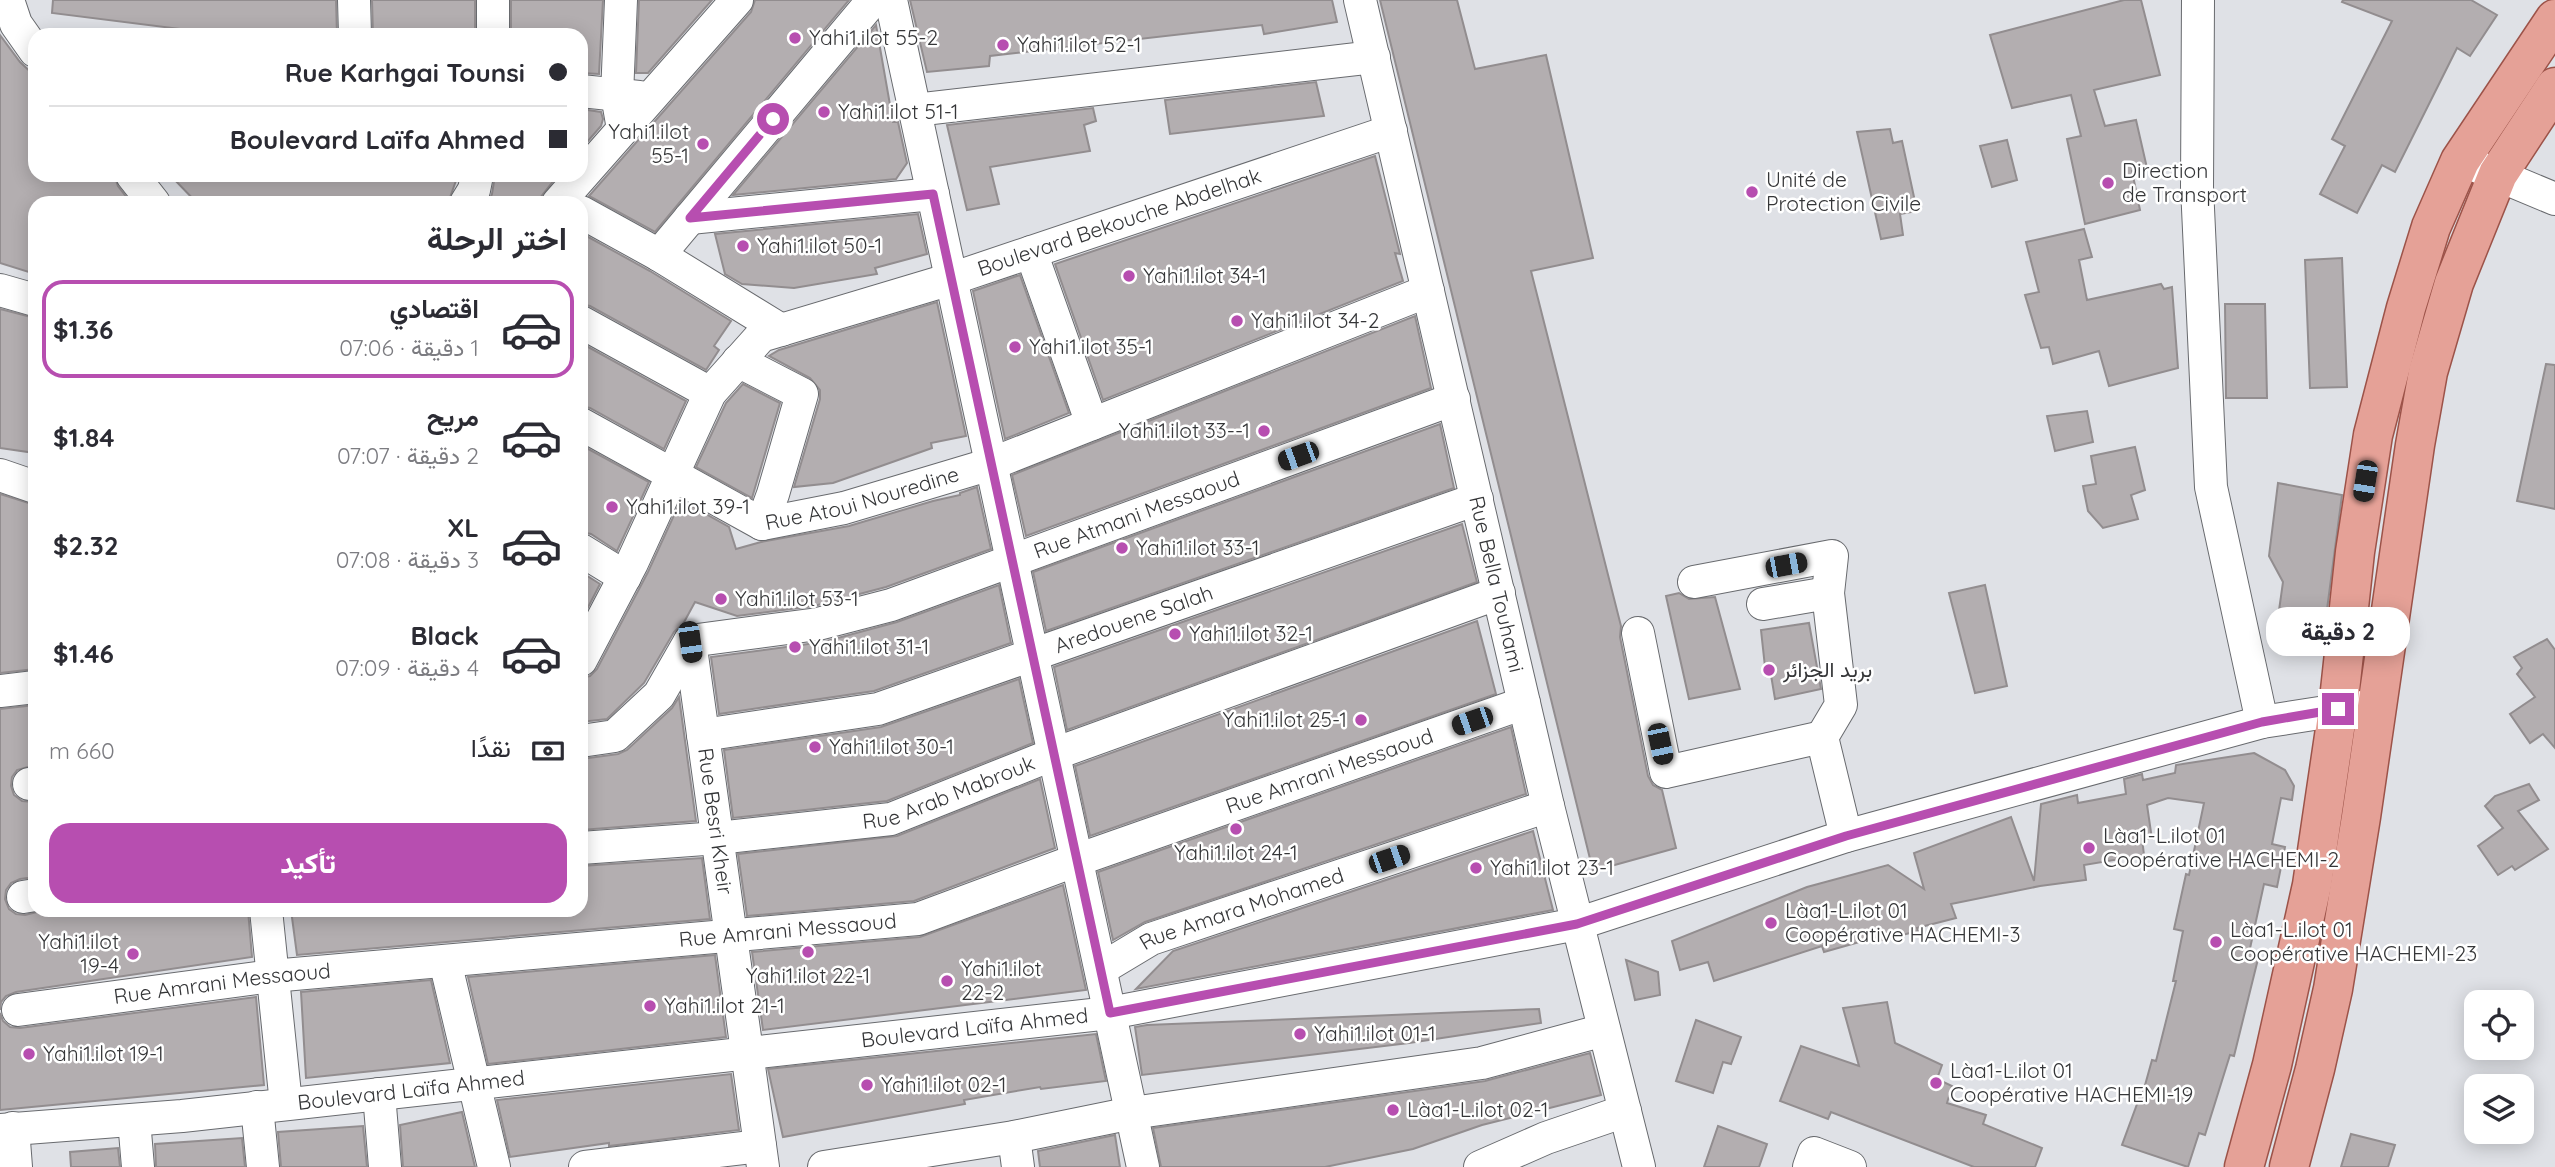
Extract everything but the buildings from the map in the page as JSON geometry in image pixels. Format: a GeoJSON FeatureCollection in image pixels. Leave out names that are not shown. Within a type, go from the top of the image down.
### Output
{"type":"FeatureCollection","features":[{"type":"Feature","properties":{"kind":"main road"},"geometry":{"type":"LineString","coordinates":[[2244,1167],[2269,1077],[2312,885],[2338,709],[2355,552],[2372,435],[2406,309],[2431,227],[2459,161],[2555,19]]}},
{"type":"Feature","properties":{"kind":"main road"},"geometry":{"type":"LineString","coordinates":[[2289,1167],[2333,989],[2428,372],[2454,284],[2498,174],[2555,87]]}},
{"type":"Feature","properties":{"kind":"street"},"geometry":{"type":"LineString","coordinates":[[354,0],[355,28]]}},
{"type":"Feature","properties":{"kind":"street"},"geometry":{"type":"LineString","coordinates":[[493,0],[493,28]]}},
{"type":"Feature","properties":{"kind":"street"},"geometry":{"type":"LineString","coordinates":[[621,0],[617,95],[623,129]]}},
{"type":"Feature","properties":{"kind":"street"},"geometry":{"type":"LineString","coordinates":[[588,175],[623,129],[737,0]]}},
{"type":"Feature","properties":{"kind":"street"},"geometry":{"type":"LineString","coordinates":[[659,255],[873,0]]}},
{"type":"Feature","properties":{"kind":"street"},"geometry":{"type":"LineString","coordinates":[[891,0],[1143,1167]]}},
{"type":"Feature","properties":{"kind":"street","name":"Rue Bella Touhami"},"geometry":{"type":"LineString","coordinates":[[1360,0],[1548,806],[1639,1167]]}},
{"type":"Feature","properties":{"kind":"street"},"geometry":{"type":"LineString","coordinates":[[2198,0],[2197,187],[2211,486],[2262,722]]}},
{"type":"Feature","properties":{"kind":"street"},"geometry":{"type":"LineString","coordinates":[[915,110],[1374,57]]}},
{"type":"Feature","properties":{"kind":"street"},"geometry":{"type":"LineString","coordinates":[[588,92],[650,98]]}},
{"type":"Feature","properties":{"kind":"street","name":"Boulevard Bekouche Abdelhak"},"geometry":{"type":"LineString","coordinates":[[588,647],[625,577],[710,393],[761,336],[1031,253],[1391,131]]}},
{"type":"Feature","properties":{"kind":"street"},"geometry":{"type":"LineString","coordinates":[[2459,161],[2498,174],[2555,199]]}},
{"type":"Feature","properties":{"kind":"street"},"geometry":{"type":"LineString","coordinates":[[138,182],[148,196]]}},
{"type":"Feature","properties":{"kind":"street"},"geometry":{"type":"LineString","coordinates":[[572,196],[583,182]]}},
{"type":"Feature","properties":{"kind":"street"},"geometry":{"type":"LineString","coordinates":[[690,218],[933,194]]}},
{"type":"Feature","properties":{"kind":"street"},"geometry":{"type":"LineString","coordinates":[[588,216],[659,255],[781,330]]}},
{"type":"Feature","properties":{"kind":"street"},"geometry":{"type":"LineString","coordinates":[[1031,253],[1093,424]]}},
{"type":"Feature","properties":{"kind":"street"},"geometry":{"type":"LineString","coordinates":[[0,290],[28,298]]}},
{"type":"Feature","properties":{"kind":"street","name":"Rue Atoui Nouredine"},"geometry":{"type":"LineString","coordinates":[[588,428],[762,524],[844,508],[992,464],[1428,291]]}},
{"type":"Feature","properties":{"kind":"street"},"geometry":{"type":"LineString","coordinates":[[588,326],[710,393]]}},
{"type":"Feature","properties":{"kind":"street"},"geometry":{"type":"LineString","coordinates":[[738,361],[802,394],[762,524]]}},
{"type":"Feature","properties":{"kind":"street","name":"Rue Atmani Messaoud"},"geometry":{"type":"LineString","coordinates":[[690,642],[818,624],[891,604],[1454,399]]}},
{"type":"Feature","properties":{"kind":"street"},"geometry":{"type":"LineString","coordinates":[[0,475],[28,484]]}},
{"type":"Feature","properties":{"kind":"street","name":"Aredouene Salah"},"geometry":{"type":"LineString","coordinates":[[703,735],[878,709],[1477,499]]}},
{"type":"Feature","properties":{"kind":"street"},"geometry":{"type":"LineString","coordinates":[[588,554],[625,577]]}},
{"type":"Feature","properties":{"kind":"street"},"geometry":{"type":"LineString","coordinates":[[1694,582],[1832,555],[1828,593],[1841,705],[1822,737],[1846,836]]}},
{"type":"Feature","properties":{"kind":"street","name":"Rue Arab Mabrouk"},"geometry":{"type":"LineString","coordinates":[[588,847],[718,838],[891,819],[1054,754],[1499,593]]}},
{"type":"Feature","properties":{"kind":"street"},"geometry":{"type":"LineString","coordinates":[[1763,604],[1828,593]]}},
{"type":"Feature","properties":{"kind":"street"},"geometry":{"type":"LineString","coordinates":[[1638,633],[1666,772],[1822,737]]}},
{"type":"Feature","properties":{"kind":"street"},"geometry":{"type":"LineString","coordinates":[[588,740],[615,736],[659,695],[690,642]]}},
{"type":"Feature","properties":{"kind":"street","name":"Rue Besri Kheir"},"geometry":{"type":"LineString","coordinates":[[690,642],[762,1156]]}},
{"type":"Feature","properties":{"kind":"street"},"geometry":{"type":"LineString","coordinates":[[0,691],[28,688]]}},
{"type":"Feature","properties":{"kind":"street","name":"Rue Amrani Messaoud"},"geometry":{"type":"LineString","coordinates":[[18,1010],[272,976],[918,919],[1077,860],[1524,703]]}},
{"type":"Feature","properties":{"kind":"street","name":"Boulevard Laïfa Ahmed"},"geometry":{"type":"LineString","coordinates":[[6,1129],[272,1106],[1110,1013],[1577,924],[1846,836],[2262,722],[2377,705]]}},
{"type":"Feature","properties":{"kind":"street","name":"Rue Amara Mohamed"},"geometry":{"type":"LineString","coordinates":[[1101,969],[1151,939],[1548,806]]}},
{"type":"Feature","properties":{"kind":"street"},"geometry":{"type":"LineString","coordinates":[[263,1167],[272,1106],[272,976],[267,917]]}},
{"type":"Feature","properties":{"kind":"street"},"geometry":{"type":"LineString","coordinates":[[445,961],[494,1167]]}},
{"type":"Feature","properties":{"kind":"street"},"geometry":{"type":"LineString","coordinates":[[824,1167],[1016,1152],[1132,1113],[1482,1063],[1604,1030]]}},
{"type":"Feature","properties":{"kind":"street"},"geometry":{"type":"LineString","coordinates":[[379,1094],[385,1167]]}},
{"type":"Feature","properties":{"kind":"street"},"geometry":{"type":"LineString","coordinates":[[1480,1167],[1544,1152],[1625,1111]]}},
{"type":"Feature","properties":{"kind":"street"},"geometry":{"type":"LineString","coordinates":[[134,1119],[138,1167]]}},
{"type":"Feature","properties":{"kind":"street"},"geometry":{"type":"LineString","coordinates":[[6,1129],[16,1167]]}},
{"type":"Feature","properties":{"kind":"street"},"geometry":{"type":"LineString","coordinates":[[1809,1167],[1814,1153],[1850,1167]]}},
{"type":"Feature","properties":{"kind":"street"},"geometry":{"type":"LineString","coordinates":[[585,1167],[762,1156]]}},
{"type":"Feature","properties":{"kind":"place","name":"Yahi1.ilot 55-2"},"geometry":{"type":"Point","coordinates":[795,38]}},
{"type":"Feature","properties":{"kind":"place","name":"Yahi1.ilot 52-1"},"geometry":{"type":"Point","coordinates":[1003,45]}},
{"type":"Feature","properties":{"kind":"place","name":"Yahi1.ilot 51-1"},"geometry":{"type":"Point","coordinates":[824,112]}},
{"type":"Feature","properties":{"kind":"place","name":"Yahi1.ilot 55-1"},"geometry":{"type":"Point","coordinates":[703,144]}},
{"type":"Feature","properties":{"kind":"place","name":"Direction de Transport"},"geometry":{"type":"Point","coordinates":[2108,183]}},
{"type":"Feature","properties":{"kind":"place","name":"Unité de Protection Civile"},"geometry":{"type":"Point","coordinates":[1752,192]}},
{"type":"Feature","properties":{"kind":"place","name":"Yahi1.ilot 50-1"},"geometry":{"type":"Point","coordinates":[743,246]}},
{"type":"Feature","properties":{"kind":"place","name":"Yahi1.ilot 34-1"},"geometry":{"type":"Point","coordinates":[1129,276]}},
{"type":"Feature","properties":{"kind":"place","name":"Yahi1.ilot 34-2"},"geometry":{"type":"Point","coordinates":[1237,321]}},
{"type":"Feature","properties":{"kind":"place","name":"Yahi1.ilot 35-1"},"geometry":{"type":"Point","coordinates":[1015,347]}},
{"type":"Feature","properties":{"kind":"place","name":"Yahi1.ilot 33--1"},"geometry":{"type":"Point","coordinates":[1264,431]}},
{"type":"Feature","properties":{"kind":"place","name":"Yahi1.ilot 39-1"},"geometry":{"type":"Point","coordinates":[612,507]}},
{"type":"Feature","properties":{"kind":"place","name":"Yahi1.ilot 33-1"},"geometry":{"type":"Point","coordinates":[1122,548]}},
{"type":"Feature","properties":{"kind":"place","name":"Yahi1.ilot 53-1"},"geometry":{"type":"Point","coordinates":[721,599]}},
{"type":"Feature","properties":{"kind":"place","name":"Yahi1.ilot 32-1"},"geometry":{"type":"Point","coordinates":[1175,634]}},
{"type":"Feature","properties":{"kind":"place","name":"Yahi1.ilot 31-1"},"geometry":{"type":"Point","coordinates":[795,647]}},
{"type":"Feature","properties":{"kind":"place","name":"بريد الجزائر"},"geometry":{"type":"Point","coordinates":[1769,670]}},
{"type":"Feature","properties":{"kind":"place","name":"Yahi1.ilot 25-1"},"geometry":{"type":"Point","coordinates":[1361,720]}},
{"type":"Feature","properties":{"kind":"place","name":"Yahi1.ilot 30-1"},"geometry":{"type":"Point","coordinates":[815,747]}},
{"type":"Feature","properties":{"kind":"place","name":"Yahi1.ilot 24-1"},"geometry":{"type":"Point","coordinates":[1236,829]}},
{"type":"Feature","properties":{"kind":"place","name":"Làa1-L.ilot 01 Coopérative HACHEMI-2"},"geometry":{"type":"Point","coordinates":[2089,848]}},
{"type":"Feature","properties":{"kind":"place","name":"Yahi1.ilot 23-1"},"geometry":{"type":"Point","coordinates":[1476,868]}},
{"type":"Feature","properties":{"kind":"place","name":"Làa1-L.ilot 01 Coopérative HACHEMI-3"},"geometry":{"type":"Point","coordinates":[1771,923]}},
{"type":"Feature","properties":{"kind":"place","name":"Làa1-L.ilot 01 Coopérative HACHEMI-23"},"geometry":{"type":"Point","coordinates":[2216,942]}},
{"type":"Feature","properties":{"kind":"place","name":"Yahi1.ilot 22-1"},"geometry":{"type":"Point","coordinates":[808,952]}},
{"type":"Feature","properties":{"kind":"place","name":"Yahi1.ilot 19-4"},"geometry":{"type":"Point","coordinates":[133,954]}},
{"type":"Feature","properties":{"kind":"place","name":"Yahi1.ilot 22-2"},"geometry":{"type":"Point","coordinates":[947,981]}},
{"type":"Feature","properties":{"kind":"place","name":"Yahi1.ilot 21-1"},"geometry":{"type":"Point","coordinates":[650,1006]}},
{"type":"Feature","properties":{"kind":"place","name":"Yahi1.ilot 01-1"},"geometry":{"type":"Point","coordinates":[1300,1034]}},
{"type":"Feature","properties":{"kind":"place","name":"Yahi1.ilot 19-1"},"geometry":{"type":"Point","coordinates":[29,1054]}},
{"type":"Feature","properties":{"kind":"place","name":"Làa1-L.ilot 01 Coopérative HACHEMI-19"},"geometry":{"type":"Point","coordinates":[1936,1083]}},
{"type":"Feature","properties":{"kind":"place","name":"Yahi1.ilot 02-1"},"geometry":{"type":"Point","coordinates":[867,1085]}},
{"type":"Feature","properties":{"kind":"place","name":"Làa1-L.ilot 02-1"},"geometry":{"type":"Point","coordinates":[1393,1110]}},
{"type":"Feature","properties":{"kind":"route"},"geometry":{"type":"LineString","coordinates":[[773,119],[690,218],[933,194],[1110,1013],[1577,924],[1846,836],[2262,722],[2338,709]]}}]}
